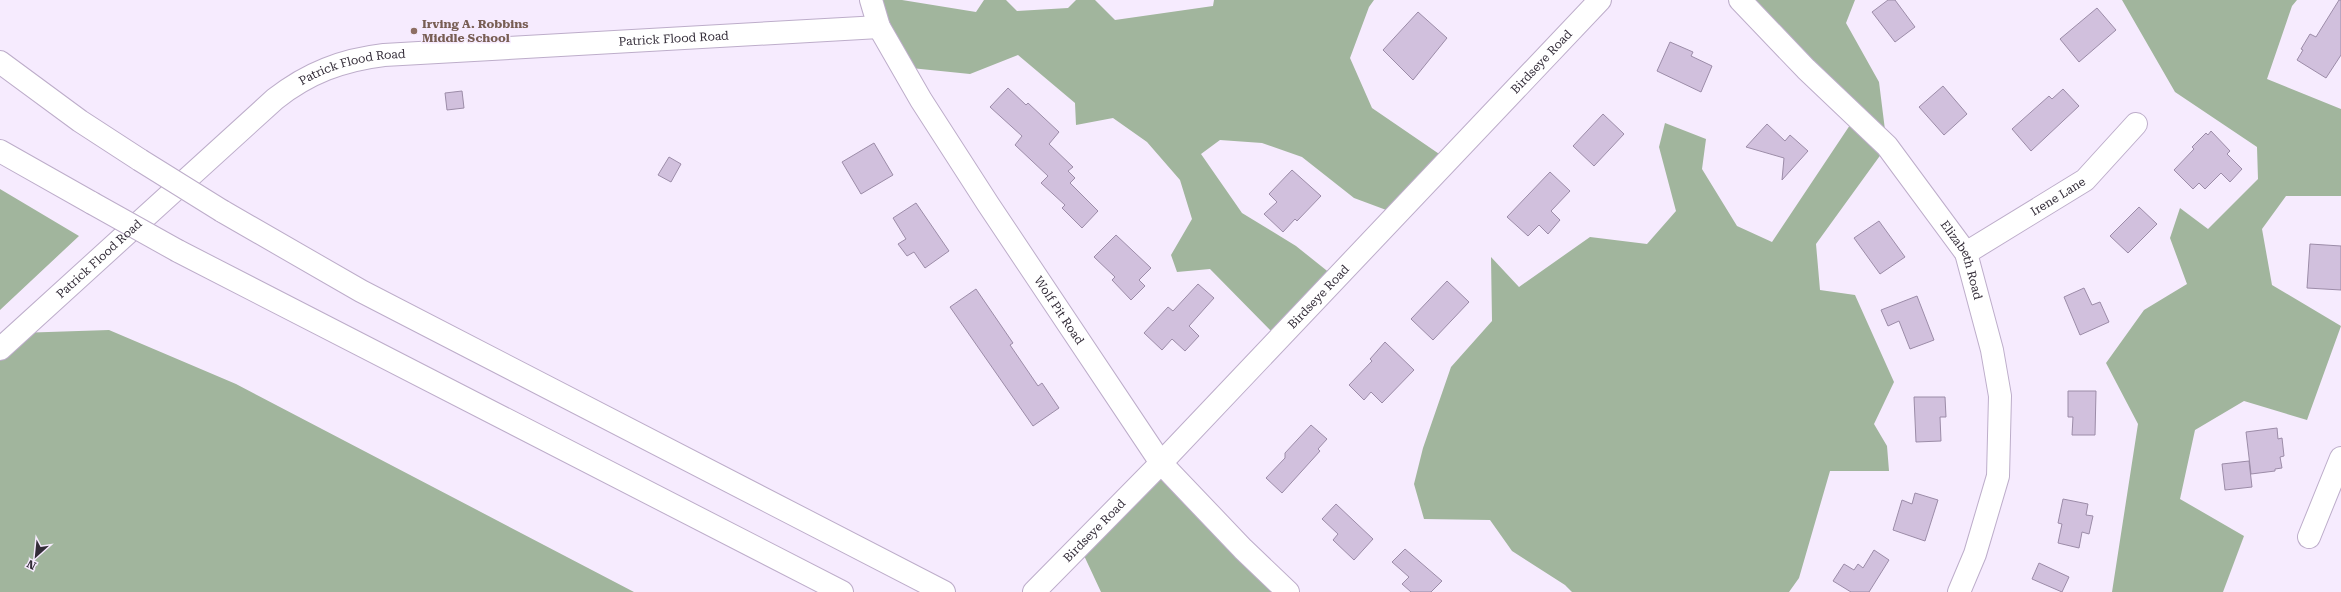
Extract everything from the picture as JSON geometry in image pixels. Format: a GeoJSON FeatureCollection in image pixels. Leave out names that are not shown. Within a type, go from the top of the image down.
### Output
{"type":"FeatureCollection","features":[{"type":"Feature","properties":{"kind":"main road","name":"Wolf Pit Road"},"geometry":{"type":"LineString","coordinates":[[871,0],[879,26],[922,100],[988,204],[1161,463],[1237,544],[1288,592]]}},
{"type":"Feature","properties":{"kind":"main road","name":"Birdseye Road"},"geometry":{"type":"LineString","coordinates":[[1034,592],[1161,463],[1600,0]]}},
{"type":"Feature","properties":{"kind":"main road","name":"Elizabeth Road"},"geometry":{"type":"LineString","coordinates":[[1740,0],[1806,69],[1887,146],[1966,254],[1992,350],[2000,396],[1999,454],[1998,476],[1975,554],[1959,592]]}},
{"type":"Feature","properties":{"kind":"main road","name":"Patrick Flood Road"},"geometry":{"type":"LineString","coordinates":[[0,349],[275,99],[294,84],[336,64],[360,58],[384,55],[879,26]]}},
{"type":"Feature","properties":{"kind":"main road"},"geometry":{"type":"LineString","coordinates":[[0,62],[80,120],[140,160],[222,211],[361,291],[944,592]]}},
{"type":"Feature","properties":{"kind":"main road","name":"Irene Lane"},"geometry":{"type":"LineString","coordinates":[[1966,254],[2085,180],[2136,124]]}},
{"type":"Feature","properties":{"kind":"main road"},"geometry":{"type":"LineString","coordinates":[[0,151],[178,250],[842,592]]}},
{"type":"Feature","properties":{"kind":"main road"},"geometry":{"type":"LineString","coordinates":[[2309,537],[2341,458]]}},
{"type":"Feature","properties":{"kind":"green space"},"geometry":{"type":"Polygon","coordinates":[[[871,0],[902,0],[976,12],[984,0],[1006,0],[1017,11],[1068,8],[1076,0],[1095,0],[1115,20],[1213,6],[1214,0],[1374,0],[1369,7],[1350,58],[1372,108],[1448,160],[1397,214],[1354,198],[1302,157],[1262,143],[1220,140],[1201,154],[1242,213],[1296,246],[1336,278],[1279,339],[1210,269],[1177,272],[1171,255],[1192,219],[1180,180],[1147,142],[1113,118],[1076,125],[1075,103],[1018,55],[970,74],[901,67],[871,0]]]}},
{"type":"Feature","properties":{"kind":"green space"},"geometry":{"type":"Polygon","coordinates":[[[1740,0],[1855,0],[1846,23],[1879,82],[1887,146],[1816,244],[1820,290],[1855,295],[1894,382],[1874,424],[1887,446],[1889,471],[1830,471],[1799,578],[1789,592],[1572,592],[1565,585],[1512,551],[1490,520],[1424,519],[1414,484],[1423,448],[1451,367],[1492,321],[1491,257],[1519,287],[1590,237],[1647,244],[1676,211],[1659,147],[1665,123],[1706,139],[1702,169],[1737,226],[1772,242],[1856,116],[1740,0]]]}},
{"type":"Feature","properties":{"kind":"green space"},"geometry":{"type":"Polygon","coordinates":[[[2122,0],[2297,0],[2292,6],[2267,79],[2341,109],[2341,196],[2286,196],[2262,229],[2272,285],[2341,326],[2307,420],[2244,401],[2195,430],[2180,499],[2244,536],[2223,592],[2112,592],[2138,424],[2106,363],[2144,310],[2187,284],[2170,238],[2180,208],[2208,229],[2258,179],[2257,147],[2175,92],[2122,0]]]}},
{"type":"Feature","properties":{"kind":"green space"},"geometry":{"type":"Polygon","coordinates":[[[0,189],[79,236],[0,310],[0,189]]]}},
{"type":"Feature","properties":{"kind":"green space"},"geometry":{"type":"Polygon","coordinates":[[[109,330],[236,384],[634,592],[0,592],[0,349],[18,333],[109,330]]]}},
{"type":"Feature","properties":{"kind":"green space"},"geometry":{"type":"Polygon","coordinates":[[[1161,463],[1288,592],[1101,592],[1080,547],[1161,463]]]}},
{"type":"Feature","properties":{"kind":"building"},"geometry":{"type":"Polygon","coordinates":[[[1888,0],[1895,0],[1915,27],[1895,42],[1872,12],[1888,0]]]}},
{"type":"Feature","properties":{"kind":"building"},"geometry":{"type":"Polygon","coordinates":[[[2339,0],[2341,0],[2341,55],[2326,78],[2297,60],[2303,50],[2301,49],[2310,34],[2316,37],[2339,0]]]}},
{"type":"Feature","properties":{"kind":"building"},"geometry":{"type":"Polygon","coordinates":[[[2097,8],[2116,30],[2079,62],[2060,39],[2097,8]]]}},
{"type":"Feature","properties":{"kind":"building"},"geometry":{"type":"Polygon","coordinates":[[[1418,12],[1447,38],[1413,80],[1383,50],[1418,12]]]}},
{"type":"Feature","properties":{"kind":"building"},"geometry":{"type":"Polygon","coordinates":[[[1670,42],[1693,52],[1691,56],[1712,66],[1701,92],[1657,71],[1670,42]]]}},
{"type":"Feature","properties":{"kind":"building"},"geometry":{"type":"Polygon","coordinates":[[[1943,86],[1967,114],[1944,135],[1919,107],[1943,86]]]}},
{"type":"Feature","properties":{"kind":"building"},"geometry":{"type":"Polygon","coordinates":[[[1008,88],[1026,105],[1028,103],[1059,132],[1049,144],[1073,167],[1068,171],[1075,178],[1070,183],[1098,211],[1082,228],[1062,208],[1065,205],[1041,183],[1048,176],[1015,145],[1022,136],[990,107],[1008,88]]]}},
{"type":"Feature","properties":{"kind":"building"},"geometry":{"type":"Polygon","coordinates":[[[2063,89],[2079,106],[2031,151],[2012,129],[2049,96],[2052,99],[2063,89]]]}},
{"type":"Feature","properties":{"kind":"building"},"geometry":{"type":"Polygon","coordinates":[[[462,91],[464,108],[447,110],[445,93],[462,91]]]}},
{"type":"Feature","properties":{"kind":"building"},"geometry":{"type":"Polygon","coordinates":[[[1603,114],[1624,134],[1594,166],[1573,146],[1603,114]]]}},
{"type":"Feature","properties":{"kind":"building"},"geometry":{"type":"Polygon","coordinates":[[[1767,124],[1785,141],[1790,135],[1808,151],[1782,180],[1784,158],[1746,147],[1767,124]]]}},
{"type":"Feature","properties":{"kind":"building"},"geometry":{"type":"Polygon","coordinates":[[[2211,131],[2230,151],[2227,154],[2242,169],[2230,182],[2221,173],[2205,189],[2199,183],[2193,189],[2174,170],[2194,149],[2192,147],[2206,133],[2208,135],[2211,131]]]}},
{"type":"Feature","properties":{"kind":"building"},"geometry":{"type":"Polygon","coordinates":[[[874,143],[893,175],[861,194],[842,162],[874,143]]]}},
{"type":"Feature","properties":{"kind":"building"},"geometry":{"type":"Polygon","coordinates":[[[669,157],[681,164],[671,182],[658,175],[669,157]]]}},
{"type":"Feature","properties":{"kind":"building"},"geometry":{"type":"Polygon","coordinates":[[[1292,170],[1321,196],[1297,221],[1295,219],[1283,232],[1264,214],[1277,202],[1269,194],[1292,170]]]}},
{"type":"Feature","properties":{"kind":"building"},"geometry":{"type":"Polygon","coordinates":[[[1550,172],[1570,191],[1551,211],[1560,220],[1548,234],[1539,225],[1528,236],[1507,217],[1550,172]]]}},
{"type":"Feature","properties":{"kind":"building"},"geometry":{"type":"Polygon","coordinates":[[[916,203],[949,251],[925,268],[914,252],[907,256],[898,244],[906,239],[893,218],[916,203]]]}},
{"type":"Feature","properties":{"kind":"building"},"geometry":{"type":"Polygon","coordinates":[[[2139,207],[2157,224],[2128,253],[2110,236],[2139,207]]]}},
{"type":"Feature","properties":{"kind":"building"},"geometry":{"type":"Polygon","coordinates":[[[1879,221],[1905,257],[1880,274],[1854,238],[1879,221]]]}},
{"type":"Feature","properties":{"kind":"building"},"geometry":{"type":"Polygon","coordinates":[[[1116,235],[1151,268],[1139,280],[1145,286],[1131,300],[1112,280],[1115,277],[1094,257],[1116,235]]]}},
{"type":"Feature","properties":{"kind":"building"},"geometry":{"type":"Polygon","coordinates":[[[2310,244],[2341,246],[2341,290],[2307,288],[2310,244]]]}},
{"type":"Feature","properties":{"kind":"building"},"geometry":{"type":"Polygon","coordinates":[[[1447,281],[1469,302],[1433,340],[1411,319],[1447,281]]]}},
{"type":"Feature","properties":{"kind":"building"},"geometry":{"type":"Polygon","coordinates":[[[1198,284],[1214,298],[1189,326],[1199,336],[1185,351],[1172,339],[1162,350],[1144,333],[1168,307],[1173,311],[1198,284]]]}},
{"type":"Feature","properties":{"kind":"building"},"geometry":{"type":"Polygon","coordinates":[[[2084,288],[2092,305],[2100,302],[2109,322],[2080,335],[2064,297],[2084,288]]]}},
{"type":"Feature","properties":{"kind":"building"},"geometry":{"type":"Polygon","coordinates":[[[976,289],[1013,343],[1010,345],[1038,386],[1042,383],[1059,408],[1033,426],[950,307],[976,289]]]}},
{"type":"Feature","properties":{"kind":"building"},"geometry":{"type":"Polygon","coordinates":[[[1917,296],[1934,340],[1910,349],[1899,321],[1888,326],[1881,310],[1917,296]]]}},
{"type":"Feature","properties":{"kind":"building"},"geometry":{"type":"Polygon","coordinates":[[[1385,342],[1414,370],[1382,403],[1371,392],[1364,400],[1349,385],[1372,361],[1370,359],[1385,342]]]}},
{"type":"Feature","properties":{"kind":"building"},"geometry":{"type":"Polygon","coordinates":[[[2068,391],[2096,391],[2095,435],[2072,435],[2073,417],[2068,417],[2068,391]]]}},
{"type":"Feature","properties":{"kind":"building"},"geometry":{"type":"Polygon","coordinates":[[[1914,397],[1945,397],[1946,417],[1940,417],[1941,441],[1916,442],[1914,397]]]}},
{"type":"Feature","properties":{"kind":"building"},"geometry":{"type":"Polygon","coordinates":[[[1311,425],[1327,439],[1318,449],[1320,451],[1282,493],[1266,478],[1285,458],[1285,453],[1311,425]]]}},
{"type":"Feature","properties":{"kind":"building"},"geometry":{"type":"Polygon","coordinates":[[[2277,428],[2278,439],[2282,438],[2284,456],[2280,457],[2282,468],[2275,469],[2275,471],[2251,474],[2246,432],[2277,428]]]}},
{"type":"Feature","properties":{"kind":"building"},"geometry":{"type":"Polygon","coordinates":[[[2249,461],[2252,487],[2225,490],[2222,464],[2249,461]]]}},
{"type":"Feature","properties":{"kind":"building"},"geometry":{"type":"Polygon","coordinates":[[[1915,493],[1938,500],[1925,541],[1893,530],[1902,500],[1912,504],[1915,493]]]}},
{"type":"Feature","properties":{"kind":"building"},"geometry":{"type":"Polygon","coordinates":[[[2063,499],[2088,504],[2086,515],[2093,516],[2089,534],[2082,532],[2079,548],[2058,543],[2062,524],[2058,523],[2063,499]]]}},
{"type":"Feature","properties":{"kind":"building"},"geometry":{"type":"Polygon","coordinates":[[[1336,504],[1373,539],[1354,560],[1333,540],[1338,534],[1322,519],[1336,504]]]}},
{"type":"Feature","properties":{"kind":"building"},"geometry":{"type":"Polygon","coordinates":[[[1405,549],[1442,581],[1431,592],[1411,592],[1402,584],[1409,577],[1392,562],[1405,549]]]}},
{"type":"Feature","properties":{"kind":"building"},"geometry":{"type":"Polygon","coordinates":[[[1874,550],[1889,560],[1869,592],[1851,592],[1833,581],[1844,564],[1854,570],[1858,564],[1863,568],[1874,550]]]}},
{"type":"Feature","properties":{"kind":"building"},"geometry":{"type":"Polygon","coordinates":[[[2039,563],[2069,577],[2062,592],[2032,579],[2039,563]]]}},
{"type":"Feature","properties":{"kind":"place","name":"Irving A. Robbins Middle School"},"geometry":{"type":"Point","coordinates":[414,31]}}]}
